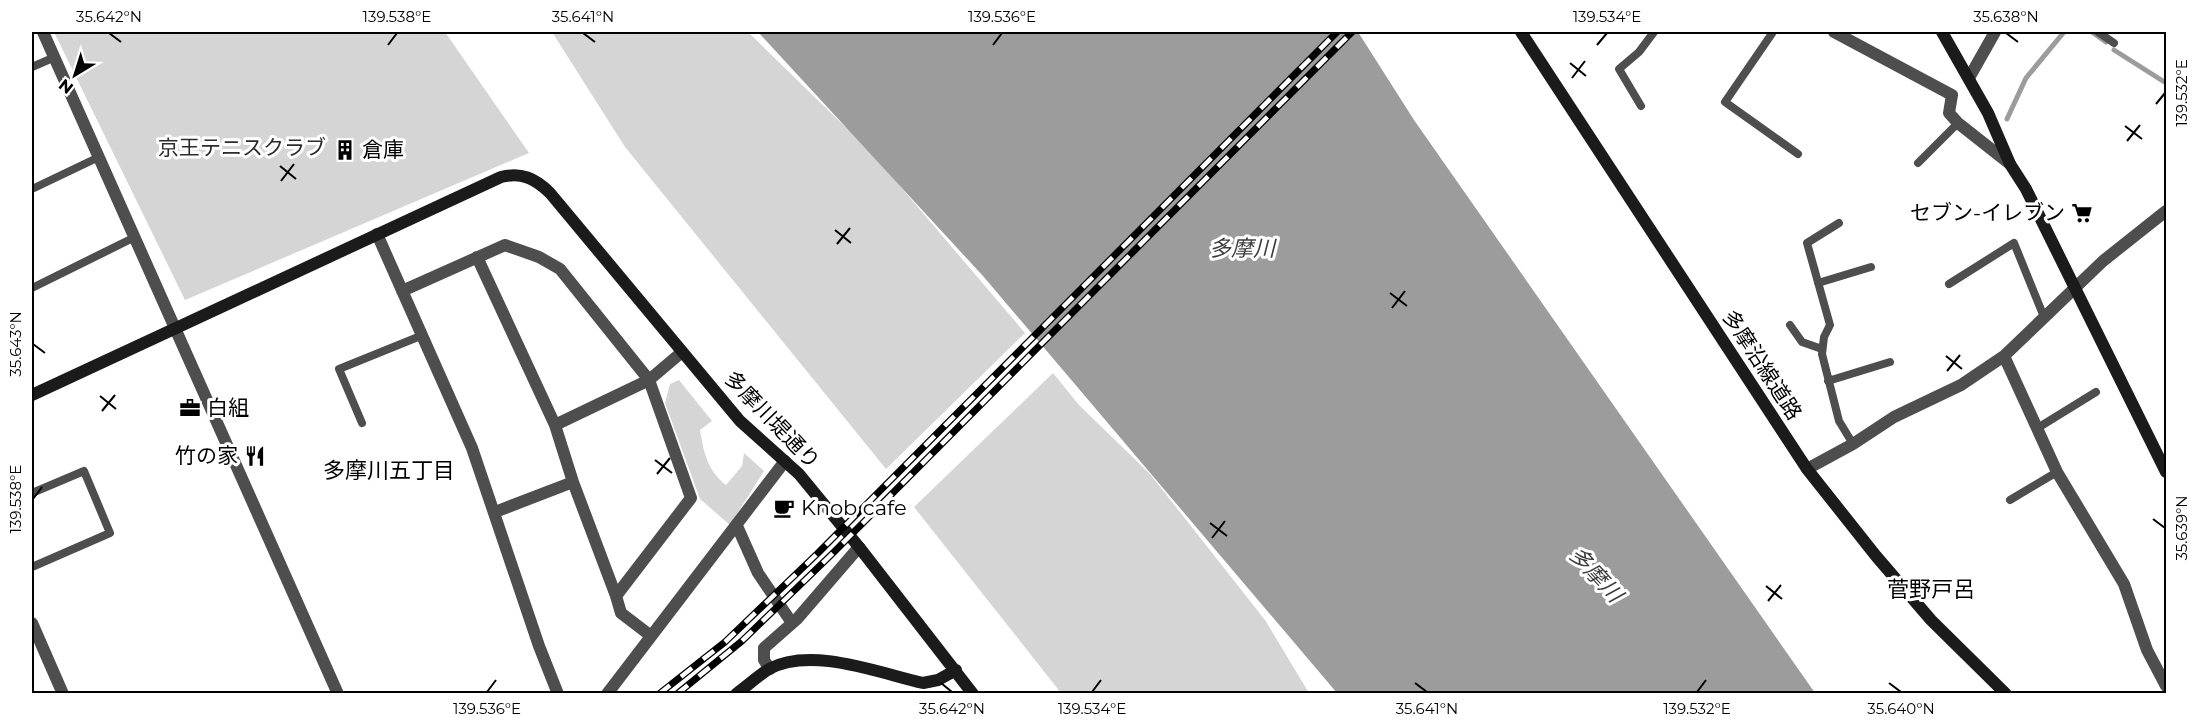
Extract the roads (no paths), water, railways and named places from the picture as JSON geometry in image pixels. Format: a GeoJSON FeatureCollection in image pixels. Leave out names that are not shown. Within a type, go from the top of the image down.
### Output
{"type":"FeatureCollection","features":[{"type":"Feature","properties":{"kind":"street"},"geometry":{"type":"LineString","coordinates":[[43,32],[338,693]]}},
{"type":"Feature","properties":{"kind":"street","name":"多摩沿線道路"},"geometry":{"type":"LineString","coordinates":[[1521,32],[1807,469],[1930,620],[2006,693]]}},
{"type":"Feature","properties":{"kind":"street"},"geometry":{"type":"LineString","coordinates":[[1834,32],[1952,95],[1949,113],[1958,123],[2010,164]]}},
{"type":"Feature","properties":{"kind":"street"},"geometry":{"type":"LineString","coordinates":[[1942,32],[1988,113],[2010,164],[2026,189],[2166,472]]}},
{"type":"Feature","properties":{"kind":"street"},"geometry":{"type":"LineString","coordinates":[[1969,78],[1995,32]]}},
{"type":"Feature","properties":{"kind":"street","name":"多摩川堤通り"},"geometry":{"type":"LineString","coordinates":[[376,234],[501,177],[519,174],[535,181],[550,193],[740,421],[799,474],[974,693]]}},
{"type":"Feature","properties":{"kind":"street"},"geometry":{"type":"LineString","coordinates":[[1807,469],[1853,444],[1894,417],[1961,384],[2004,356],[2103,261],[2166,211]]}},
{"type":"Feature","properties":{"kind":"street"},"geometry":{"type":"LineString","coordinates":[[32,395],[376,234],[472,448],[539,646],[558,693]]}},
{"type":"Feature","properties":{"kind":"street"},"geometry":{"type":"LineString","coordinates":[[402,291],[505,245],[539,257],[560,269],[649,380],[691,498],[616,596]]}},
{"type":"Feature","properties":{"kind":"street"},"geometry":{"type":"LineString","coordinates":[[477,257],[555,425],[573,482],[621,613],[651,636]]}},
{"type":"Feature","properties":{"kind":"street"},"geometry":{"type":"LineString","coordinates":[[555,425],[649,380],[682,352]]}},
{"type":"Feature","properties":{"kind":"street"},"geometry":{"type":"LineString","coordinates":[[2004,356],[2057,472],[2124,585],[2147,650],[2166,686]]}},
{"type":"Feature","properties":{"kind":"street"},"geometry":{"type":"LineString","coordinates":[[607,693],[785,460]]}},
{"type":"Feature","properties":{"kind":"street"},"geometry":{"type":"LineString","coordinates":[[495,512],[573,482]]}},
{"type":"Feature","properties":{"kind":"street"},"geometry":{"type":"LineString","coordinates":[[736,525],[758,573],[792,623]]}},
{"type":"Feature","properties":{"kind":"street"},"geometry":{"type":"LineString","coordinates":[[770,669],[764,660],[764,648],[792,623],[859,547]]}},
{"type":"Feature","properties":{"kind":"street"},"geometry":{"type":"LineString","coordinates":[[32,623],[63,693]]}},
{"type":"Feature","properties":{"kind":"street"},"geometry":{"type":"LineString","coordinates":[[736,693],[770,669],[792,661],[819,660],[923,683],[938,680],[956,670]]}},
{"type":"Feature","properties":{"kind":"lane"},"geometry":{"type":"LineString","coordinates":[[1641,106],[1619,69],[1639,52],[1654,32]]}},
{"type":"Feature","properties":{"kind":"lane"},"geometry":{"type":"LineString","coordinates":[[1773,32],[1725,102],[1798,153]]}},
{"type":"Feature","properties":{"kind":"lane"},"geometry":{"type":"LineString","coordinates":[[2098,32],[2114,43]]}},
{"type":"Feature","properties":{"kind":"lane"},"geometry":{"type":"LineString","coordinates":[[32,68],[55,57]]}},
{"type":"Feature","properties":{"kind":"lane"},"geometry":{"type":"LineString","coordinates":[[1918,163],[1958,123]]}},
{"type":"Feature","properties":{"kind":"lane"},"geometry":{"type":"LineString","coordinates":[[32,189],[99,157]]}},
{"type":"Feature","properties":{"kind":"lane"},"geometry":{"type":"LineString","coordinates":[[1839,223],[1807,243],[1830,325],[1824,337],[1822,349],[1828,381],[1839,421],[1853,444]]}},
{"type":"Feature","properties":{"kind":"lane"},"geometry":{"type":"LineString","coordinates":[[32,288],[135,237]]}},
{"type":"Feature","properties":{"kind":"lane"},"geometry":{"type":"LineString","coordinates":[[1949,284],[2014,243],[2044,317]]}},
{"type":"Feature","properties":{"kind":"lane"},"geometry":{"type":"LineString","coordinates":[[1818,283],[1871,267]]}},
{"type":"Feature","properties":{"kind":"lane"},"geometry":{"type":"LineString","coordinates":[[1791,325],[1802,342],[1822,349]]}},
{"type":"Feature","properties":{"kind":"lane"},"geometry":{"type":"LineString","coordinates":[[362,423],[339,369],[423,335]]}},
{"type":"Feature","properties":{"kind":"lane"},"geometry":{"type":"LineString","coordinates":[[1828,381],[1890,362]]}},
{"type":"Feature","properties":{"kind":"lane"},"geometry":{"type":"LineString","coordinates":[[2036,429],[2096,392]]}},
{"type":"Feature","properties":{"kind":"lane"},"geometry":{"type":"LineString","coordinates":[[32,493],[84,471],[110,533],[32,567]]}},
{"type":"Feature","properties":{"kind":"lane"},"geometry":{"type":"LineString","coordinates":[[2010,500],[2057,472]]}},
{"type":"Feature","properties":{"kind":"water","name":"多摩川"},"geometry":{"type":"Polygon","coordinates":[[[758,32],[1358,32],[1414,120],[1815,693],[1337,693],[983,276],[758,32]]]}},
{"type":"Feature","properties":{"kind":"waterway"},"geometry":{"type":"LineString","coordinates":[[2007,119],[2026,78],[2064,32]]}},
{"type":"Feature","properties":{"kind":"waterway"},"geometry":{"type":"LineString","coordinates":[[2092,32],[2106,42]]}},
{"type":"Feature","properties":{"kind":"waterway"},"geometry":{"type":"LineString","coordinates":[[2114,50],[2166,83]]}},
{"type":"Feature","properties":{"kind":"railway"},"geometry":{"type":"LineString","coordinates":[[659,694],[725,642],[817,554],[1337,32]]}},
{"type":"Feature","properties":{"kind":"railway"},"geometry":{"type":"LineString","coordinates":[[677,694],[742,641],[831,555],[1352,32]]}},
{"type":"Feature","properties":{"kind":"place","name":"倉庫"},"geometry":{"type":"Point","coordinates":[345,150]}},
{"type":"Feature","properties":{"kind":"place","name":"セブン-イレブン"},"geometry":{"type":"Point","coordinates":[2082,213]}},
{"type":"Feature","properties":{"kind":"place","name":"白組"},"geometry":{"type":"Point","coordinates":[190,408]}},
{"type":"Feature","properties":{"kind":"place","name":"竹の家"},"geometry":{"type":"Point","coordinates":[255,456]}},
{"type":"Feature","properties":{"kind":"place","name":"Knob cafe"},"geometry":{"type":"Point","coordinates":[784,508]}},
{"type":"Feature","properties":{"kind":"district","name":"多摩川五丁目"},"geometry":{"type":"Point","coordinates":[389,470]}},
{"type":"Feature","properties":{"kind":"district","name":"菅野戸呂"},"geometry":{"type":"Point","coordinates":[1931,589]}},
{"type":"Feature","properties":{"kind":"park label","name":"京王テニスクラブ"},"geometry":{"type":"Point","coordinates":[242,148]}}]}
